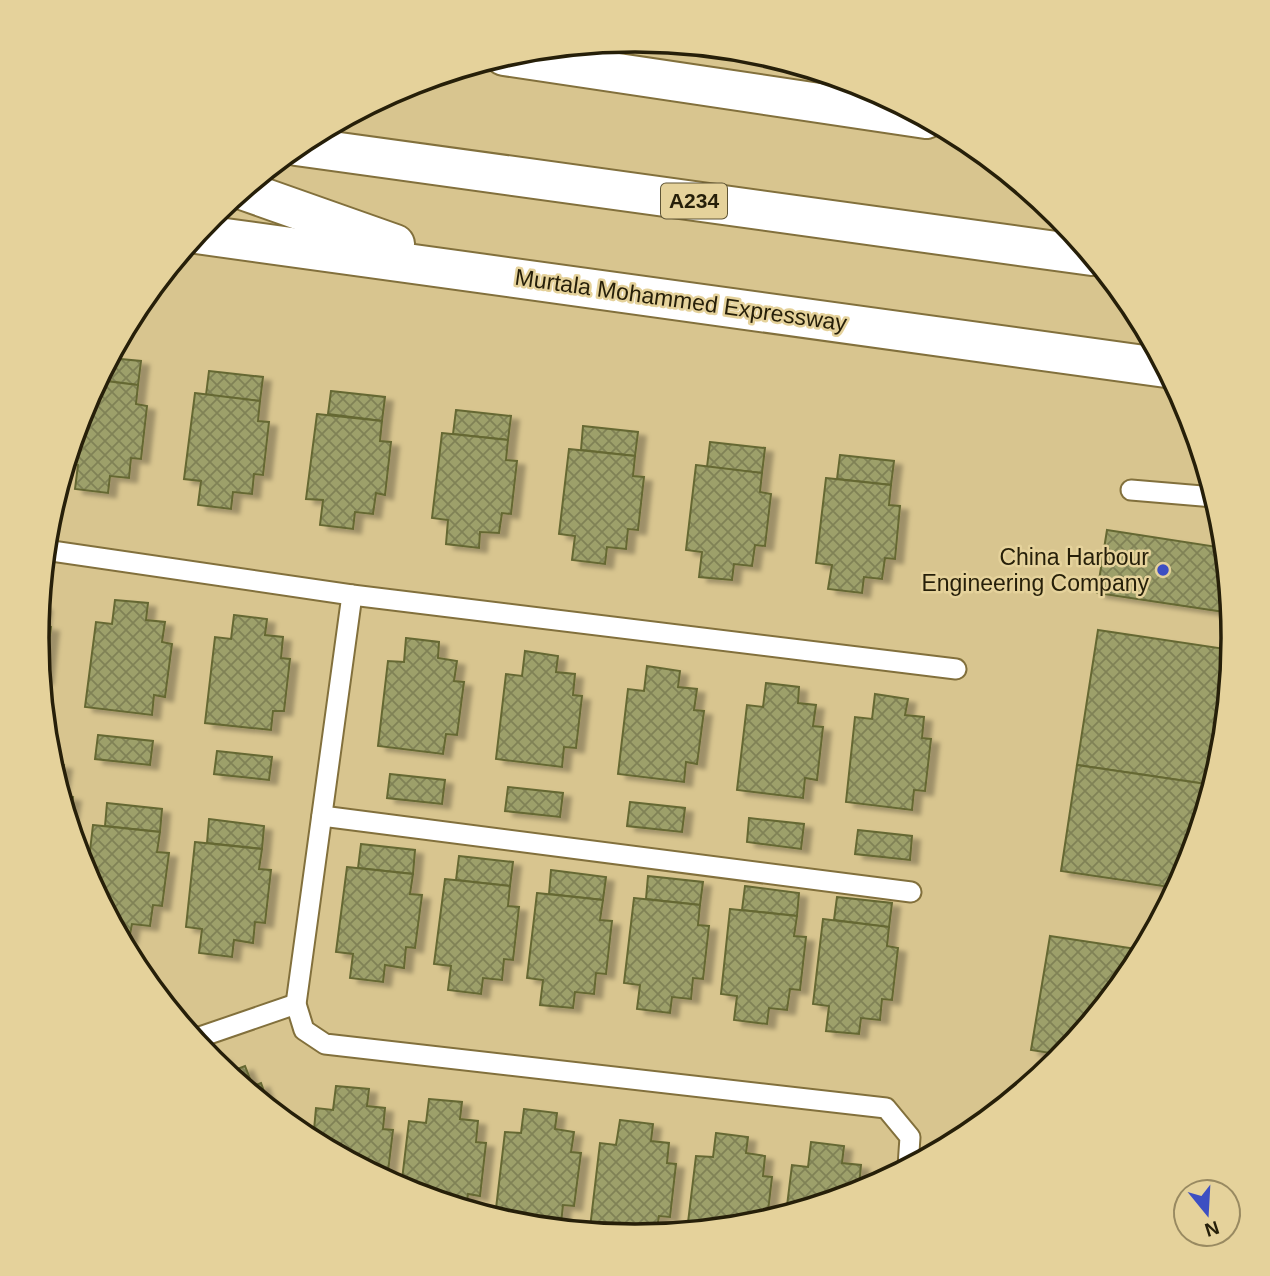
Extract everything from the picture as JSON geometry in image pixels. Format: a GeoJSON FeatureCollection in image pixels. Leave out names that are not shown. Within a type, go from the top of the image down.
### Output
{"type":"FeatureCollection","features":[{"type":"Feature","properties":{"kind":"highway"},"geometry":{"type":"LineString","coordinates":[[535,61],[897,114]]}},
{"type":"Feature","properties":{"kind":"highway","name":"A234"},"geometry":{"type":"LineString","coordinates":[[313,148],[1078,254]]}},
{"type":"Feature","properties":{"kind":"highway"},"geometry":{"type":"LineString","coordinates":[[253,194],[468,270]]}},
{"type":"Feature","properties":{"kind":"highway","name":"Murtala Mohammed Expressway"},"geometry":{"type":"LineString","coordinates":[[210,236],[1154,366]]}},
{"type":"Feature","properties":{"kind":"lane"},"geometry":{"type":"LineString","coordinates":[[1131,490],[1203,496]]}},
{"type":"Feature","properties":{"kind":"lane"},"geometry":{"type":"LineString","coordinates":[[56,551],[352,595],[956,669]]}},
{"type":"Feature","properties":{"kind":"lane"},"geometry":{"type":"LineString","coordinates":[[352,595],[296,1004],[304,1030],[325,1044],[886,1108],[910,1137],[909,1156]]}},
{"type":"Feature","properties":{"kind":"lane"},"geometry":{"type":"LineString","coordinates":[[321,816],[911,892]]}},
{"type":"Feature","properties":{"kind":"lane"},"geometry":{"type":"LineString","coordinates":[[205,1035],[296,1004]]}},
{"type":"Feature","properties":{"kind":"building"},"geometry":{"type":"Polygon","coordinates":[[[120,359],[141,361],[138,385],[108,381],[120,359]]]}},
{"type":"Feature","properties":{"kind":"building"},"geometry":{"type":"Polygon","coordinates":[[[209,371],[263,377],[260,401],[206,395],[209,371]]]}},
{"type":"Feature","properties":{"kind":"building"},"geometry":{"type":"Polygon","coordinates":[[[108,381],[138,385],[136,404],[147,406],[141,459],[131,458],[129,478],[110,476],[108,493],[75,489],[78,465],[76,465],[80,450],[108,381]]]}},
{"type":"Feature","properties":{"kind":"building"},"geometry":{"type":"Polygon","coordinates":[[[331,391],[385,397],[382,421],[328,414],[331,391]]]}},
{"type":"Feature","properties":{"kind":"building"},"geometry":{"type":"Polygon","coordinates":[[[195,393],[260,401],[258,421],[269,422],[263,475],[254,474],[252,494],[233,492],[231,509],[198,505],[201,481],[184,479],[195,393]]]}},
{"type":"Feature","properties":{"kind":"building"},"geometry":{"type":"Polygon","coordinates":[[[456,410],[511,416],[508,440],[453,434],[456,410]]]}},
{"type":"Feature","properties":{"kind":"building"},"geometry":{"type":"Polygon","coordinates":[[[317,414],[382,421],[380,441],[391,442],[385,495],[376,493],[373,514],[355,512],[353,529],[320,525],[323,500],[306,499],[317,414]]]}},
{"type":"Feature","properties":{"kind":"building"},"geometry":{"type":"Polygon","coordinates":[[[583,426],[638,432],[635,456],[581,450],[583,426]]]}},
{"type":"Feature","properties":{"kind":"building"},"geometry":{"type":"Polygon","coordinates":[[[442,433],[508,440],[506,460],[517,461],[511,514],[502,513],[499,533],[480,532],[479,548],[446,544],[448,520],[432,518],[442,433]]]}},
{"type":"Feature","properties":{"kind":"building"},"geometry":{"type":"Polygon","coordinates":[[[710,442],[765,448],[762,473],[707,467],[710,442]]]}},
{"type":"Feature","properties":{"kind":"building"},"geometry":{"type":"Polygon","coordinates":[[[569,449],[635,456],[633,476],[644,477],[638,530],[628,529],[626,549],[607,547],[605,564],[572,560],[575,536],[559,534],[569,449]]]}},
{"type":"Feature","properties":{"kind":"building"},"geometry":{"type":"Polygon","coordinates":[[[840,455],[894,461],[891,485],[837,479],[840,455]]]}},
{"type":"Feature","properties":{"kind":"building"},"geometry":{"type":"Polygon","coordinates":[[[696,465],[762,473],[760,492],[771,494],[765,546],[755,545],[752,566],[734,564],[732,580],[699,577],[702,552],[686,550],[696,465]]]}},
{"type":"Feature","properties":{"kind":"building"},"geometry":{"type":"Polygon","coordinates":[[[826,478],[891,485],[889,505],[900,506],[895,559],[885,558],[882,579],[864,577],[862,593],[828,589],[832,565],[816,563],[826,478]]]}},
{"type":"Feature","properties":{"kind":"building","name":"China Harbour Engineering Company"},"geometry":{"type":"Polygon","coordinates":[[[1107,530],[1214,546],[1220,611],[1097,593],[1107,530]]]}},
{"type":"Feature","properties":{"kind":"building"},"geometry":{"type":"Polygon","coordinates":[[[115,600],[148,603],[146,620],[165,622],[162,642],[172,644],[165,697],[154,695],[152,715],[85,707],[96,622],[112,624],[115,600]]]}},
{"type":"Feature","properties":{"kind":"building"},"geometry":{"type":"Polygon","coordinates":[[[234,615],[267,619],[265,635],[283,637],[281,658],[290,659],[284,711],[273,711],[271,730],[205,723],[215,637],[231,639],[234,615]]]}},
{"type":"Feature","properties":{"kind":"building"},"geometry":{"type":"Polygon","coordinates":[[[1098,630],[1221,648],[1216,714],[1203,783],[1077,765],[1098,630]]]}},
{"type":"Feature","properties":{"kind":"building"},"geometry":{"type":"Polygon","coordinates":[[[406,638],[439,642],[438,658],[457,661],[454,681],[464,682],[457,735],[446,734],[443,754],[378,746],[388,661],[404,662],[406,638]]]}},
{"type":"Feature","properties":{"kind":"building"},"geometry":{"type":"Polygon","coordinates":[[[525,651],[558,656],[556,672],[575,674],[573,695],[582,696],[576,748],[564,747],[562,767],[496,759],[506,674],[522,676],[525,651]]]}},
{"type":"Feature","properties":{"kind":"building"},"geometry":{"type":"Polygon","coordinates":[[[647,666],[680,671],[678,687],[697,689],[694,710],[704,711],[697,764],[686,762],[684,782],[618,774],[628,689],[644,691],[647,666]]]}},
{"type":"Feature","properties":{"kind":"building"},"geometry":{"type":"Polygon","coordinates":[[[766,683],[799,687],[798,703],[816,705],[813,726],[823,727],[817,780],[805,778],[803,798],[737,790],[747,705],[763,707],[766,683]]]}},
{"type":"Feature","properties":{"kind":"building"},"geometry":{"type":"Polygon","coordinates":[[[875,694],[908,699],[905,715],[924,717],[922,738],[931,739],[925,791],[914,790],[912,810],[846,802],[855,717],[872,719],[875,694]]]}},
{"type":"Feature","properties":{"kind":"building"},"geometry":{"type":"Polygon","coordinates":[[[98,735],[153,741],[150,765],[95,759],[98,735]]]}},
{"type":"Feature","properties":{"kind":"building"},"geometry":{"type":"Polygon","coordinates":[[[217,751],[272,757],[269,780],[214,774],[217,751]]]}},
{"type":"Feature","properties":{"kind":"building"},"geometry":{"type":"Polygon","coordinates":[[[1077,765],[1203,783],[1190,826],[1166,886],[1061,871],[1077,765]]]}},
{"type":"Feature","properties":{"kind":"building"},"geometry":{"type":"Polygon","coordinates":[[[390,774],[445,780],[442,804],[387,798],[390,774]]]}},
{"type":"Feature","properties":{"kind":"building"},"geometry":{"type":"Polygon","coordinates":[[[508,787],[563,793],[560,817],[505,811],[508,787]]]}},
{"type":"Feature","properties":{"kind":"building"},"geometry":{"type":"Polygon","coordinates":[[[630,802],[685,808],[682,832],[627,826],[630,802]]]}},
{"type":"Feature","properties":{"kind":"building"},"geometry":{"type":"Polygon","coordinates":[[[107,803],[162,809],[160,832],[105,826],[107,803]]]}},
{"type":"Feature","properties":{"kind":"building"},"geometry":{"type":"Polygon","coordinates":[[[749,818],[804,824],[801,849],[747,842],[749,818]]]}},
{"type":"Feature","properties":{"kind":"building"},"geometry":{"type":"Polygon","coordinates":[[[209,819],[264,826],[262,849],[207,843],[209,819]]]}},
{"type":"Feature","properties":{"kind":"building"},"geometry":{"type":"Polygon","coordinates":[[[93,825],[160,832],[157,852],[169,853],[162,906],[153,905],[150,926],[132,924],[130,934],[109,897],[90,851],[93,825]]]}},
{"type":"Feature","properties":{"kind":"building"},"geometry":{"type":"Polygon","coordinates":[[[858,830],[912,836],[910,860],[855,854],[858,830]]]}},
{"type":"Feature","properties":{"kind":"building"},"geometry":{"type":"Polygon","coordinates":[[[195,842],[262,849],[259,869],[271,870],[265,923],[255,922],[253,943],[234,940],[232,957],[199,953],[202,929],[186,927],[195,842]]]}},
{"type":"Feature","properties":{"kind":"building"},"geometry":{"type":"Polygon","coordinates":[[[361,844],[415,850],[413,874],[358,868],[361,844]]]}},
{"type":"Feature","properties":{"kind":"building"},"geometry":{"type":"Polygon","coordinates":[[[459,856],[513,862],[510,886],[456,880],[459,856]]]}},
{"type":"Feature","properties":{"kind":"building"},"geometry":{"type":"Polygon","coordinates":[[[347,867],[413,874],[410,894],[422,895],[415,948],[406,947],[404,968],[385,965],[383,982],[350,978],[353,954],[336,952],[347,867]]]}},
{"type":"Feature","properties":{"kind":"building"},"geometry":{"type":"Polygon","coordinates":[[[551,870],[606,877],[603,900],[549,894],[551,870]]]}},
{"type":"Feature","properties":{"kind":"building"},"geometry":{"type":"Polygon","coordinates":[[[648,876],[703,882],[700,905],[646,899],[648,876]]]}},
{"type":"Feature","properties":{"kind":"building"},"geometry":{"type":"Polygon","coordinates":[[[445,879],[510,886],[508,906],[519,907],[513,960],[504,959],[502,980],[483,978],[481,994],[448,990],[451,966],[434,964],[445,879]]]}},
{"type":"Feature","properties":{"kind":"building"},"geometry":{"type":"Polygon","coordinates":[[[745,886],[799,893],[797,916],[742,910],[745,886]]]}},
{"type":"Feature","properties":{"kind":"building"},"geometry":{"type":"Polygon","coordinates":[[[537,893],[603,900],[600,920],[612,921],[606,974],[596,973],[594,994],[575,992],[573,1008],[540,1005],[543,980],[527,978],[537,893]]]}},
{"type":"Feature","properties":{"kind":"building"},"geometry":{"type":"Polygon","coordinates":[[[837,897],[892,903],[889,927],[834,920],[837,897]]]}},
{"type":"Feature","properties":{"kind":"building"},"geometry":{"type":"Polygon","coordinates":[[[634,898],[700,905],[698,925],[709,926],[703,979],[693,978],[691,999],[672,997],[670,1013],[637,1009],[640,985],[624,983],[634,898]]]}},
{"type":"Feature","properties":{"kind":"building"},"geometry":{"type":"Polygon","coordinates":[[[730,909],[797,916],[794,936],[806,937],[800,990],[790,989],[787,1010],[769,1008],[767,1024],[734,1020],[737,996],[721,994],[730,909]]]}},
{"type":"Feature","properties":{"kind":"building"},"geometry":{"type":"Polygon","coordinates":[[[823,919],[889,927],[887,946],[898,948],[892,1000],[882,999],[880,1020],[861,1018],[859,1034],[826,1031],[829,1006],[813,1004],[823,919]]]}},
{"type":"Feature","properties":{"kind":"building"},"geometry":{"type":"Polygon","coordinates":[[[1050,936],[1132,948],[1100,995],[1049,1052],[1031,1050],[1050,936]]]}},
{"type":"Feature","properties":{"kind":"building"},"geometry":{"type":"Polygon","coordinates":[[[245,1066],[251,1080],[238,1069],[245,1066]]]}},
{"type":"Feature","properties":{"kind":"building"},"geometry":{"type":"Polygon","coordinates":[[[336,1086],[369,1089],[367,1106],[385,1108],[383,1129],[393,1130],[388,1169],[314,1128],[316,1108],[333,1110],[336,1086]]]}},
{"type":"Feature","properties":{"kind":"building"},"geometry":{"type":"Polygon","coordinates":[[[429,1099],[462,1102],[460,1119],[478,1121],[476,1142],[486,1143],[480,1196],[468,1194],[467,1199],[403,1175],[409,1121],[426,1123],[429,1099]]]}},
{"type":"Feature","properties":{"kind":"building"},"geometry":{"type":"Polygon","coordinates":[[[524,1109],[557,1113],[555,1129],[574,1132],[571,1152],[581,1153],[574,1206],[563,1205],[561,1219],[496,1207],[505,1132],[521,1133],[524,1109]]]}},
{"type":"Feature","properties":{"kind":"building"},"geometry":{"type":"Polygon","coordinates":[[[620,1120],[653,1124],[651,1141],[669,1143],[667,1163],[676,1164],[670,1217],[659,1216],[658,1223],[591,1222],[600,1143],[616,1145],[620,1120]]]}},
{"type":"Feature","properties":{"kind":"building"},"geometry":{"type":"Polygon","coordinates":[[[716,1133],[748,1137],[746,1153],[765,1156],[763,1176],[772,1177],[768,1208],[688,1221],[696,1156],[713,1157],[716,1133]]]}},
{"type":"Feature","properties":{"kind":"building"},"geometry":{"type":"Polygon","coordinates":[[[811,1142],[844,1146],[842,1163],[861,1165],[860,1179],[787,1204],[792,1165],[808,1167],[811,1142]]]}},
{"type":"Feature","properties":{"kind":"place","name":"China Harbour Engineering Company"},"geometry":{"type":"Point","coordinates":[1163,570]}}]}
